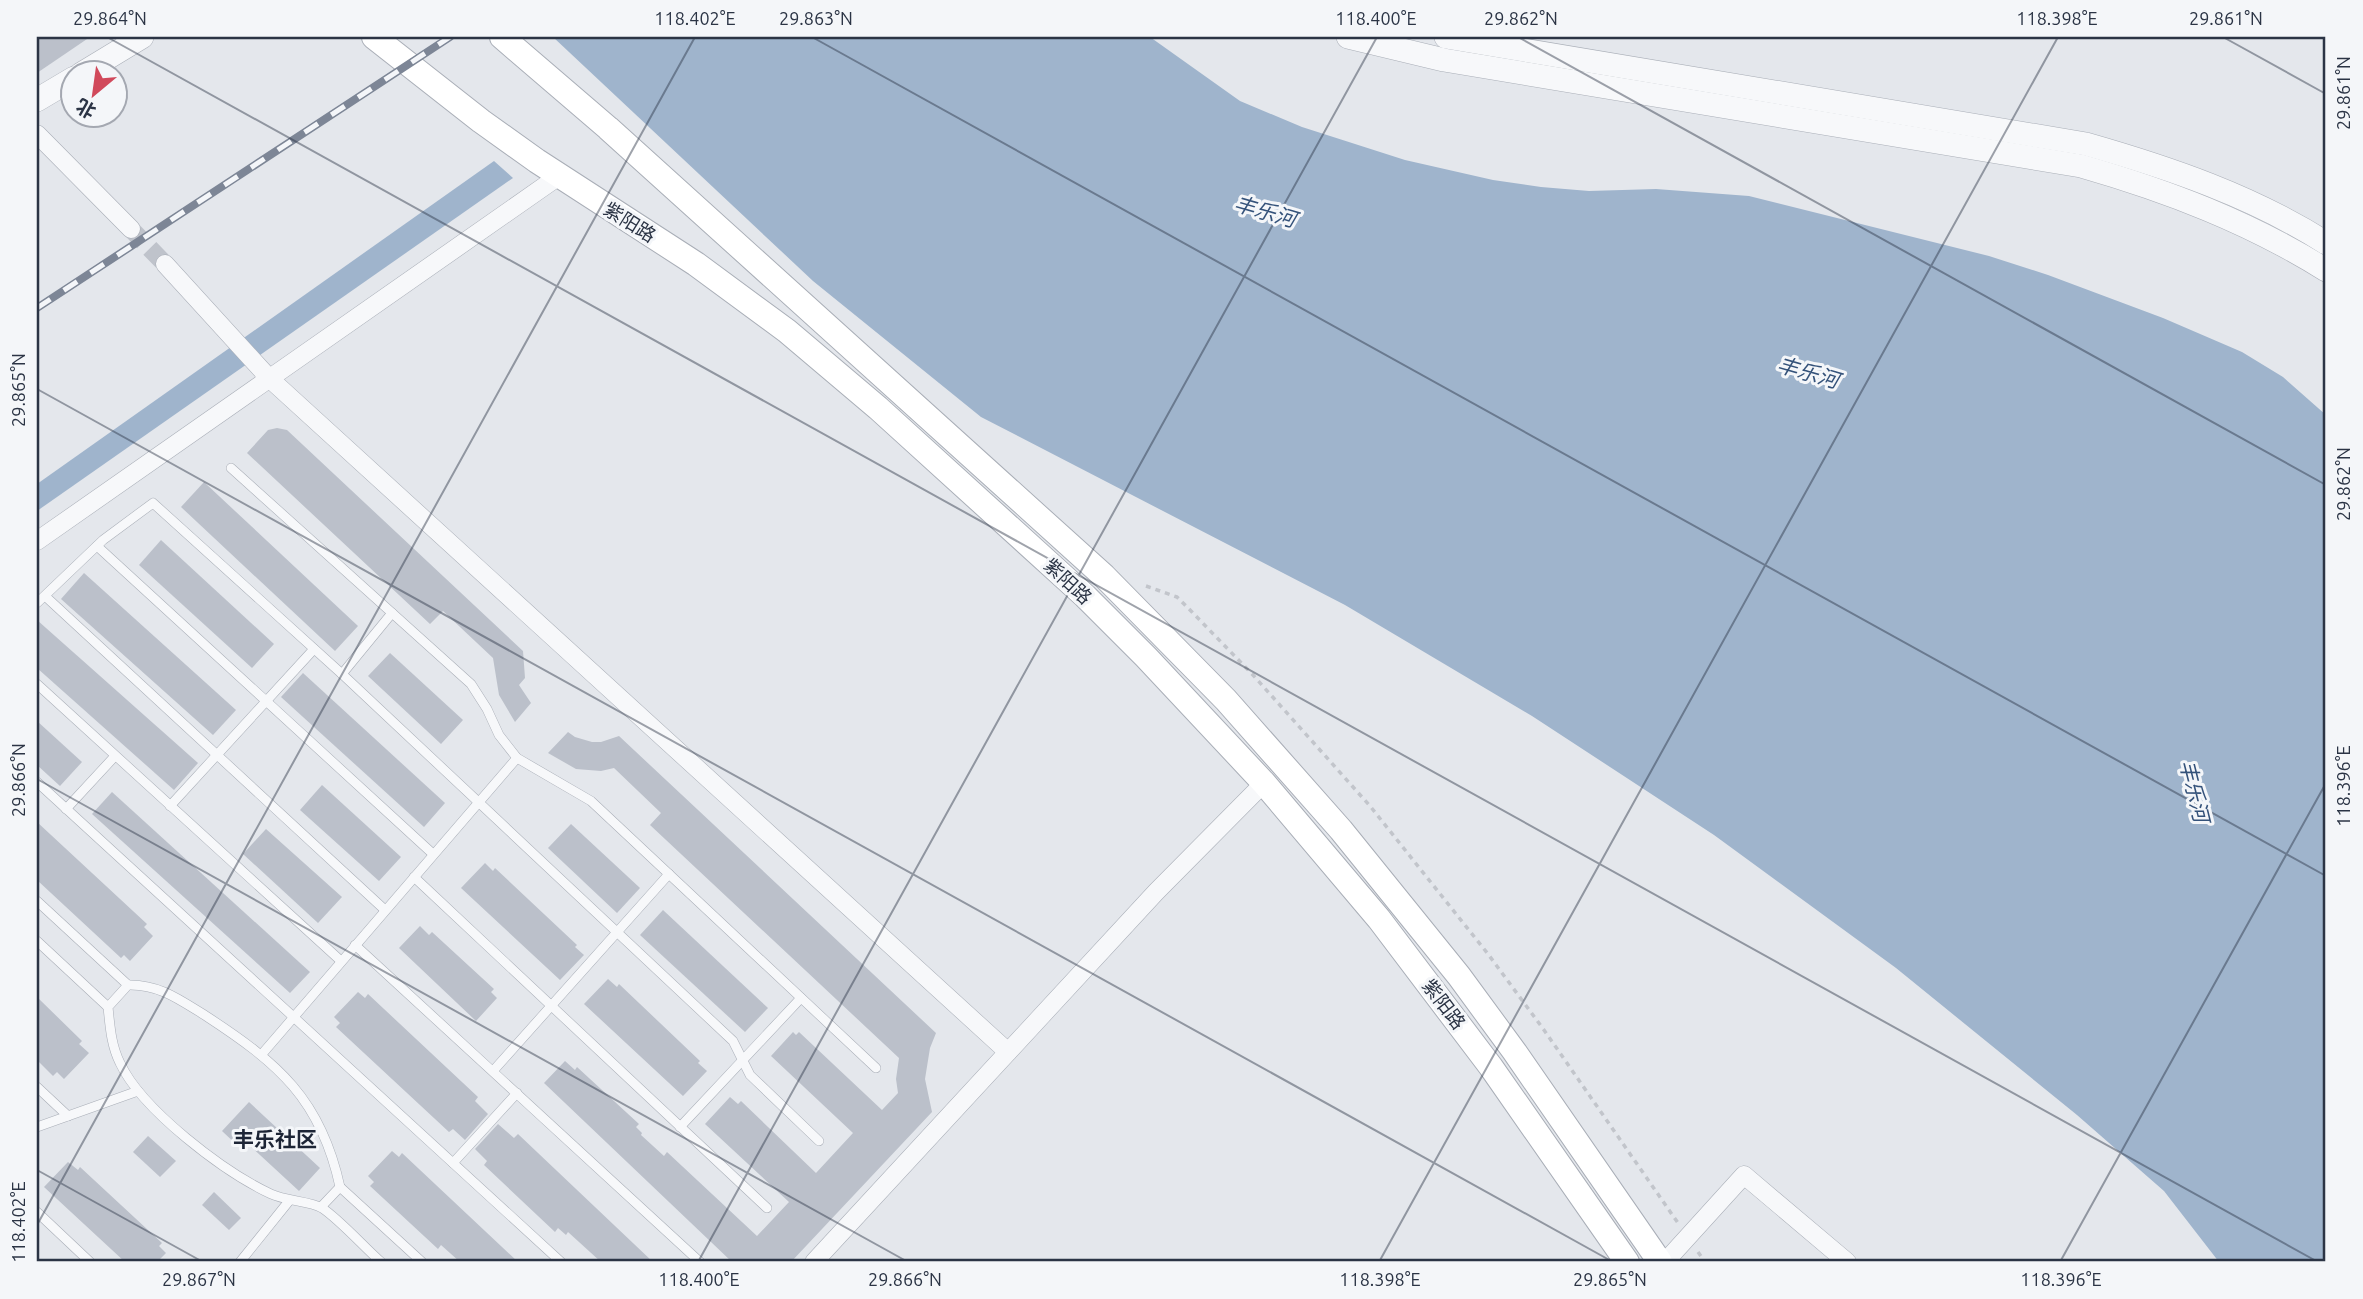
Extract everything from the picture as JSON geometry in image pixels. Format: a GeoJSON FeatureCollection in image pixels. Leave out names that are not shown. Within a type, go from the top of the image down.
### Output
{"type":"FeatureCollection","features":[{"type":"Feature","properties":{"kind":"main road","name":"紫阳路"},"geometry":{"type":"LineString","coordinates":[[374,37],[481,121],[559,176],[696,264],[787,331],[833,369],[1085,596],[1264,782],[1320,848],[1437,992],[1627,1262]]}},
{"type":"Feature","properties":{"kind":"main road","name":"紫阳路"},"geometry":{"type":"LineString","coordinates":[[502,37],[608,128],[1104,576],[1226,700],[1341,830],[1459,976],[1662,1262]]}},
{"type":"Feature","properties":{"kind":"street"},"geometry":{"type":"LineString","coordinates":[[104,60],[142,37]]}},
{"type":"Feature","properties":{"kind":"street"},"geometry":{"type":"LineString","coordinates":[[1348,37],[1444,60],[2081,166],[2155,188],[2222,214],[2263,233],[2326,270]]}},
{"type":"Feature","properties":{"kind":"street"},"geometry":{"type":"LineString","coordinates":[[1446,37],[2086,144],[2137,158],[2231,193],[2326,243]]}},
{"type":"Feature","properties":{"kind":"street"},"geometry":{"type":"LineString","coordinates":[[37,100],[60,86]]}},
{"type":"Feature","properties":{"kind":"street"},"geometry":{"type":"LineString","coordinates":[[37,134],[131,229]]}},
{"type":"Feature","properties":{"kind":"street"},"geometry":{"type":"LineString","coordinates":[[37,541],[265,374],[559,176]]}},
{"type":"Feature","properties":{"kind":"street"},"geometry":{"type":"LineString","coordinates":[[165,264],[265,374],[1008,1052]]}},
{"type":"Feature","properties":{"kind":"street"},"geometry":{"type":"LineString","coordinates":[[814,1262],[1156,892],[1264,782]]}},
{"type":"Feature","properties":{"kind":"street"},"geometry":{"type":"LineString","coordinates":[[1662,1262],[1744,1175],[1847,1262]]}},
{"type":"Feature","properties":{"kind":"lane"},"geometry":{"type":"LineString","coordinates":[[231,468],[471,684],[499,735],[517,758],[591,801],[876,1068]]}},
{"type":"Feature","properties":{"kind":"lane"},"geometry":{"type":"LineString","coordinates":[[37,603],[97,546],[153,503],[342,674],[733,1041],[750,1075],[819,1141]]}},
{"type":"Feature","properties":{"kind":"lane"},"geometry":{"type":"LineString","coordinates":[[97,546],[433,854]]}},
{"type":"Feature","properties":{"kind":"lane"},"geometry":{"type":"LineString","coordinates":[[45,596],[385,910]]}},
{"type":"Feature","properties":{"kind":"lane"},"geometry":{"type":"LineString","coordinates":[[342,674],[392,613]]}},
{"type":"Feature","properties":{"kind":"lane"},"geometry":{"type":"LineString","coordinates":[[170,806],[314,649]]}},
{"type":"Feature","properties":{"kind":"lane"},"geometry":{"type":"LineString","coordinates":[[37,684],[341,961]]}},
{"type":"Feature","properties":{"kind":"lane"},"geometry":{"type":"LineString","coordinates":[[66,808],[115,756]]}},
{"type":"Feature","properties":{"kind":"lane"},"geometry":{"type":"LineString","coordinates":[[262,1054],[517,758]]}},
{"type":"Feature","properties":{"kind":"lane"},"geometry":{"type":"LineString","coordinates":[[37,782],[561,1262]]}},
{"type":"Feature","properties":{"kind":"lane"},"geometry":{"type":"LineString","coordinates":[[493,1071],[669,874]]}},
{"type":"Feature","properties":{"kind":"lane"},"geometry":{"type":"LineString","coordinates":[[414,877],[766,1208]]}},
{"type":"Feature","properties":{"kind":"lane"},"geometry":{"type":"LineString","coordinates":[[37,901],[128,985],[151,986],[163,990],[262,1054],[296,1088],[310,1108],[330,1148],[340,1187],[422,1262]]}},
{"type":"Feature","properties":{"kind":"lane"},"geometry":{"type":"LineString","coordinates":[[37,941],[108,1007],[113,1047],[124,1070],[138,1091],[179,1131],[210,1156],[254,1185],[289,1201],[321,1208],[381,1262]]}},
{"type":"Feature","properties":{"kind":"lane"},"geometry":{"type":"LineString","coordinates":[[355,945],[700,1262]]}},
{"type":"Feature","properties":{"kind":"lane"},"geometry":{"type":"LineString","coordinates":[[108,1007],[128,985]]}},
{"type":"Feature","properties":{"kind":"lane"},"geometry":{"type":"LineString","coordinates":[[680,1127],[802,998]]}},
{"type":"Feature","properties":{"kind":"lane"},"geometry":{"type":"LineString","coordinates":[[37,1087],[68,1116]]}},
{"type":"Feature","properties":{"kind":"lane"},"geometry":{"type":"LineString","coordinates":[[37,1127],[138,1091]]}},
{"type":"Feature","properties":{"kind":"lane"},"geometry":{"type":"LineString","coordinates":[[453,1163],[517,1093]]}},
{"type":"Feature","properties":{"kind":"lane"},"geometry":{"type":"LineString","coordinates":[[321,1208],[340,1187]]}},
{"type":"Feature","properties":{"kind":"lane"},"geometry":{"type":"LineString","coordinates":[[240,1262],[289,1201]]}},
{"type":"Feature","properties":{"kind":"lane"},"geometry":{"type":"LineString","coordinates":[[37,1212],[90,1262]]}},
{"type":"Feature","properties":{"kind":"path"},"geometry":{"type":"LineString","coordinates":[[1141,584],[1177,597],[1262,684],[1370,806],[1504,975],[1705,1262]]}},
{"type":"Feature","properties":{"kind":"water","name":"丰乐河"},"geometry":{"type":"Polygon","coordinates":[[[553,37],[1150,37],[1240,101],[1302,127],[1405,160],[1493,180],[1541,187],[1589,191],[1656,189],[1749,196],[1989,256],[2048,275],[2163,318],[2242,352],[2283,377],[2326,415],[2326,1262],[2219,1262],[2164,1191],[2077,1115],[1896,968],[1714,835],[1532,716],[1345,605],[981,417],[813,281],[553,37]]]}},
{"type":"Feature","properties":{"kind":"water"},"geometry":{"type":"Polygon","coordinates":[[[494,161],[513,178],[37,511],[37,484],[494,161]]]}},
{"type":"Feature","properties":{"kind":"building"},"geometry":{"type":"Polygon","coordinates":[[[37,37],[90,37],[37,73],[37,37]]]}},
{"type":"Feature","properties":{"kind":"building"},"geometry":{"type":"Polygon","coordinates":[[[268,430],[287,430],[523,651],[525,678],[519,685],[531,703],[515,722],[499,695],[493,658],[443,611],[430,624],[247,453],[268,430]]]}},
{"type":"Feature","properties":{"kind":"building"},"geometry":{"type":"Polygon","coordinates":[[[204,482],[358,626],[335,651],[181,507],[204,482]]]}},
{"type":"Feature","properties":{"kind":"building"},"geometry":{"type":"Polygon","coordinates":[[[161,540],[274,644],[252,668],[139,565],[161,540]]]}},
{"type":"Feature","properties":{"kind":"building"},"geometry":{"type":"Polygon","coordinates":[[[84,573],[236,710],[213,735],[61,599],[84,573]]]}},
{"type":"Feature","properties":{"kind":"building"},"geometry":{"type":"Polygon","coordinates":[[[37,620],[198,763],[174,790],[37,668],[37,620]]]}},
{"type":"Feature","properties":{"kind":"building"},"geometry":{"type":"Polygon","coordinates":[[[390,653],[463,720],[441,744],[368,676],[390,653]]]}},
{"type":"Feature","properties":{"kind":"building"},"geometry":{"type":"Polygon","coordinates":[[[303,673],[445,803],[424,827],[281,697],[303,673]]]}},
{"type":"Feature","properties":{"kind":"building"},"geometry":{"type":"Polygon","coordinates":[[[37,721],[82,762],[60,786],[37,765],[37,721]]]}},
{"type":"Feature","properties":{"kind":"building"},"geometry":{"type":"Polygon","coordinates":[[[568,732],[592,742],[619,736],[936,1033],[930,1048],[925,1079],[932,1112],[791,1262],[732,1262],[544,1083],[565,1061],[575,1070],[577,1067],[639,1124],[636,1127],[641,1135],[664,1156],[667,1152],[757,1236],[789,1202],[705,1124],[730,1097],[738,1104],[741,1101],[816,1173],[853,1133],[771,1056],[793,1032],[796,1035],[799,1032],[882,1110],[898,1093],[896,1079],[899,1058],[650,825],[661,813],[614,768],[601,771],[576,769],[548,753],[568,732]]]}},
{"type":"Feature","properties":{"kind":"building"},"geometry":{"type":"Polygon","coordinates":[[[322,785],[401,857],[379,881],[300,810],[322,785]]]}},
{"type":"Feature","properties":{"kind":"building"},"geometry":{"type":"Polygon","coordinates":[[[112,792],[310,972],[290,993],[92,814],[112,792]]]}},
{"type":"Feature","properties":{"kind":"building"},"geometry":{"type":"Polygon","coordinates":[[[37,822],[147,924],[144,927],[153,936],[130,961],[124,955],[121,958],[37,880],[37,822]]]}},
{"type":"Feature","properties":{"kind":"building"},"geometry":{"type":"Polygon","coordinates":[[[571,824],[640,888],[617,913],[548,848],[571,824]]]}},
{"type":"Feature","properties":{"kind":"building"},"geometry":{"type":"Polygon","coordinates":[[[266,829],[342,897],[318,923],[243,854],[266,829]]]}},
{"type":"Feature","properties":{"kind":"building"},"geometry":{"type":"Polygon","coordinates":[[[485,863],[493,871],[495,868],[577,945],[575,947],[584,955],[560,980],[461,888],[485,863]]]}},
{"type":"Feature","properties":{"kind":"building"},"geometry":{"type":"Polygon","coordinates":[[[663,910],[768,1008],[745,1032],[640,935],[663,910]]]}},
{"type":"Feature","properties":{"kind":"building"},"geometry":{"type":"Polygon","coordinates":[[[420,926],[429,935],[432,932],[494,989],[491,992],[497,998],[476,1021],[399,948],[420,926]]]}},
{"type":"Feature","properties":{"kind":"building"},"geometry":{"type":"Polygon","coordinates":[[[608,979],[617,987],[619,984],[700,1061],[698,1063],[707,1071],[683,1096],[584,1004],[608,979]]]}},
{"type":"Feature","properties":{"kind":"building"},"geometry":{"type":"Polygon","coordinates":[[[358,992],[365,998],[368,994],[478,1097],[475,1101],[488,1114],[465,1140],[453,1129],[449,1132],[336,1027],[340,1023],[334,1017],[358,992]]]}},
{"type":"Feature","properties":{"kind":"building"},"geometry":{"type":"Polygon","coordinates":[[[37,997],[82,1041],[79,1044],[89,1053],[64,1079],[57,1072],[53,1076],[37,1060],[37,997]]]}},
{"type":"Feature","properties":{"kind":"building"},"geometry":{"type":"Polygon","coordinates":[[[249,1102],[320,1168],[299,1191],[246,1142],[240,1148],[222,1131],[249,1102]]]}},
{"type":"Feature","properties":{"kind":"building"},"geometry":{"type":"Polygon","coordinates":[[[498,1124],[514,1138],[518,1134],[653,1262],[601,1262],[568,1232],[566,1235],[558,1228],[555,1232],[484,1165],[487,1161],[475,1149],[498,1124]]]}},
{"type":"Feature","properties":{"kind":"building"},"geometry":{"type":"Polygon","coordinates":[[[148,1136],[176,1161],[160,1177],[133,1152],[148,1136]]]}},
{"type":"Feature","properties":{"kind":"building"},"geometry":{"type":"Polygon","coordinates":[[[392,1151],[399,1157],[402,1153],[518,1262],[460,1262],[441,1245],[438,1249],[370,1186],[374,1182],[368,1176],[392,1151]]]}},
{"type":"Feature","properties":{"kind":"building"},"geometry":{"type":"Polygon","coordinates":[[[68,1162],[78,1170],[80,1167],[162,1243],[159,1246],[166,1253],[157,1262],[125,1262],[44,1187],[68,1162]]]}},
{"type":"Feature","properties":{"kind":"building"},"geometry":{"type":"Polygon","coordinates":[[[214,1192],[241,1218],[229,1230],[202,1205],[214,1192]]]}},
{"type":"Feature","properties":{"kind":"tunnel"},"geometry":{"type":"LineString","coordinates":[[131,229],[165,264]]}},
{"type":"Feature","properties":{"kind":"railway"},"geometry":{"type":"LineString","coordinates":[[37,308],[450,37]]}},
{"type":"Feature","properties":{"kind":"district","name":"丰乐社区"},"geometry":{"type":"Point","coordinates":[275,1140]}}]}
